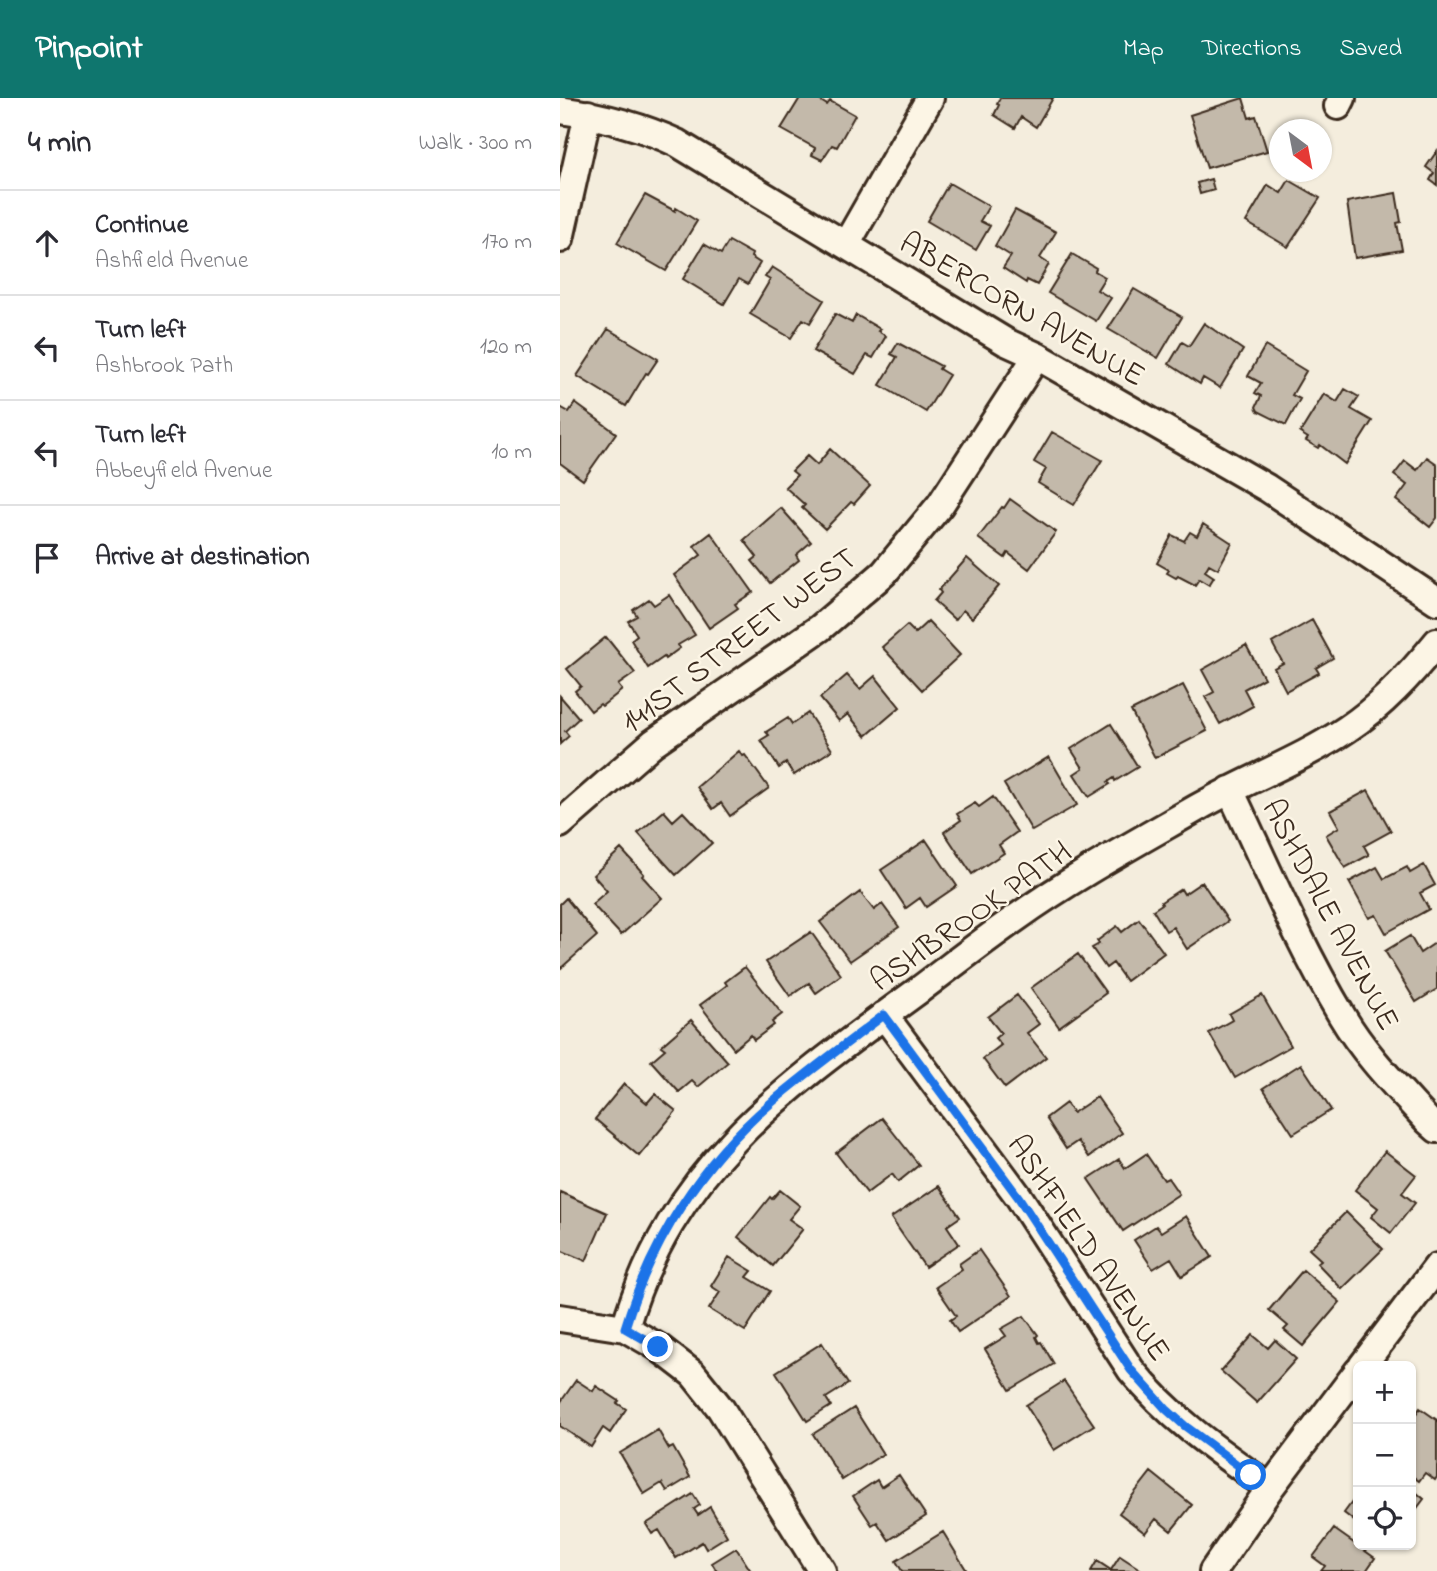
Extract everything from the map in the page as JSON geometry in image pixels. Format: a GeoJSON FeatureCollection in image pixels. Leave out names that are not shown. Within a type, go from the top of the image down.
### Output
{"type":"FeatureCollection","features":[{"type":"Feature","properties":{"kind":"street"},"geometry":{"type":"LineString","coordinates":[[847,243],[930,98]]}},
{"type":"Feature","properties":{"kind":"street","name":"ABERCORN AVENUE"},"geometry":{"type":"LineString","coordinates":[[560,110],[646,128],[677,143],[847,243],[1006,342],[1037,356],[1266,488],[1437,601]]}},
{"type":"Feature","properties":{"kind":"street"},"geometry":{"type":"LineString","coordinates":[[560,239],[587,114]]}},
{"type":"Feature","properties":{"kind":"street","name":"141ST STREET WEST"},"geometry":{"type":"LineString","coordinates":[[560,824],[653,743],[820,628],[884,573],[940,505],[1037,356]]}},
{"type":"Feature","properties":{"kind":"street","name":"ASHBROOK PATH"},"geometry":{"type":"LineString","coordinates":[[625,1328],[639,1284],[655,1250],[694,1186],[770,1103],[1017,917],[1072,881],[1230,790],[1348,729],[1381,702],[1437,642]]}},
{"type":"Feature","properties":{"kind":"street","name":"ASHDALE AVENUE"},"geometry":{"type":"LineString","coordinates":[[1230,790],[1308,953],[1343,1017],[1368,1055],[1437,1129]]}},
{"type":"Feature","properties":{"kind":"street","name":"ASHFIELD AVENUE"},"geometry":{"type":"LineString","coordinates":[[884,1015],[1019,1198],[1131,1370],[1147,1390],[1185,1426],[1270,1488]]}},
{"type":"Feature","properties":{"kind":"street"},"geometry":{"type":"LineString","coordinates":[[1366,1361],[1437,1267]]}},
{"type":"Feature","properties":{"kind":"street"},"geometry":{"type":"LineString","coordinates":[[560,1318],[625,1328],[677,1359],[709,1391],[822,1571]]}},
{"type":"Feature","properties":{"kind":"street"},"geometry":{"type":"LineString","coordinates":[[1213,1571],[1270,1488],[1353,1378]]}},
{"type":"Feature","properties":{"kind":"building"},"geometry":{"type":"Polygon","coordinates":[[[800,98],[816,98],[827,105],[830,101],[855,115],[837,147],[832,145],[822,160],[812,155],[815,148],[781,129],[800,98]]]}},
{"type":"Feature","properties":{"kind":"building"},"geometry":{"type":"Polygon","coordinates":[[[1000,98],[1053,98],[1036,127],[1021,117],[1015,128],[994,115],[1000,98]]]}},
{"type":"Feature","properties":{"kind":"building"},"geometry":{"type":"Polygon","coordinates":[[[1243,98],[1249,118],[1256,116],[1267,151],[1207,168],[1190,115],[1243,98]]]}},
{"type":"Feature","properties":{"kind":"building"},"geometry":{"type":"Polygon","coordinates":[[[1437,151],[1437,185],[1430,180],[1434,173],[1426,167],[1437,151]]]}},
{"type":"Feature","properties":{"kind":"building"},"geometry":{"type":"Polygon","coordinates":[[[1211,179],[1214,190],[1200,194],[1197,183],[1211,179]]]}},
{"type":"Feature","properties":{"kind":"building"},"geometry":{"type":"Polygon","coordinates":[[[1288,182],[1292,182],[1320,198],[1288,247],[1246,222],[1268,185],[1281,193],[1288,182]]]}},
{"type":"Feature","properties":{"kind":"building"},"geometry":{"type":"Polygon","coordinates":[[[949,183],[989,206],[980,221],[990,226],[976,250],[927,221],[949,183]]]}},
{"type":"Feature","properties":{"kind":"building"},"geometry":{"type":"Polygon","coordinates":[[[1396,193],[1401,222],[1397,223],[1402,250],[1355,258],[1347,202],[1396,193]]]}},
{"type":"Feature","properties":{"kind":"building"},"geometry":{"type":"Polygon","coordinates":[[[645,195],[675,211],[676,208],[697,221],[666,271],[617,243],[645,195]]]}},
{"type":"Feature","properties":{"kind":"building"},"geometry":{"type":"Polygon","coordinates":[[[1015,210],[1056,232],[1040,258],[1049,264],[1037,285],[1027,280],[1026,283],[1003,268],[1011,256],[995,246],[1015,210]]]}},
{"type":"Feature","properties":{"kind":"building"},"geometry":{"type":"Polygon","coordinates":[[[729,241],[752,254],[751,257],[760,263],[748,284],[739,279],[724,304],[683,279],[704,244],[721,254],[729,241]]]}},
{"type":"Feature","properties":{"kind":"building"},"geometry":{"type":"Polygon","coordinates":[[[1072,254],[1096,268],[1095,271],[1105,277],[1097,290],[1111,298],[1096,321],[1048,293],[1072,254]]]}},
{"type":"Feature","properties":{"kind":"building"},"geometry":{"type":"Polygon","coordinates":[[[772,267],[824,300],[810,323],[803,319],[791,338],[750,314],[770,280],[765,277],[772,267]]]}},
{"type":"Feature","properties":{"kind":"building"},"geometry":{"type":"Polygon","coordinates":[[[1134,289],[1182,317],[1158,358],[1108,329],[1134,289]]]}},
{"type":"Feature","properties":{"kind":"building"},"geometry":{"type":"Polygon","coordinates":[[[835,314],[852,323],[856,315],[880,329],[878,331],[886,336],[873,358],[867,355],[855,374],[813,351],[835,314]]]}},
{"type":"Feature","properties":{"kind":"building"},"geometry":{"type":"Polygon","coordinates":[[[1204,323],[1243,350],[1220,388],[1203,378],[1200,384],[1169,364],[1182,342],[1189,346],[1204,323]]]}},
{"type":"Feature","properties":{"kind":"building"},"geometry":{"type":"Polygon","coordinates":[[[608,329],[658,359],[626,406],[577,376],[608,329]]]}},
{"type":"Feature","properties":{"kind":"building"},"geometry":{"type":"Polygon","coordinates":[[[898,343],[941,366],[939,369],[949,375],[926,412],[880,385],[897,357],[891,354],[898,343]]]}},
{"type":"Feature","properties":{"kind":"building"},"geometry":{"type":"Polygon","coordinates":[[[1265,346],[1306,371],[1292,395],[1300,399],[1286,425],[1258,411],[1256,407],[1261,396],[1255,393],[1261,383],[1248,376],[1265,346]]]}},
{"type":"Feature","properties":{"kind":"building"},"geometry":{"type":"Polygon","coordinates":[[[1345,389],[1359,397],[1351,409],[1372,421],[1345,464],[1320,445],[1318,448],[1306,441],[1308,438],[1300,433],[1324,394],[1337,402],[1345,389]]]}},
{"type":"Feature","properties":{"kind":"building"},"geometry":{"type":"Polygon","coordinates":[[[575,403],[616,433],[583,480],[560,463],[560,407],[569,412],[575,403]]]}},
{"type":"Feature","properties":{"kind":"building"},"geometry":{"type":"Polygon","coordinates":[[[1052,432],[1102,460],[1074,505],[1038,483],[1046,469],[1034,462],[1052,432]]]}},
{"type":"Feature","properties":{"kind":"building"},"geometry":{"type":"Polygon","coordinates":[[[830,449],[870,486],[825,529],[802,508],[805,505],[785,487],[797,475],[792,471],[807,456],[817,465],[830,449]]]}},
{"type":"Feature","properties":{"kind":"building"},"geometry":{"type":"Polygon","coordinates":[[[1427,457],[1437,464],[1437,518],[1430,527],[1396,500],[1407,485],[1394,475],[1405,461],[1417,470],[1427,457]]]}},
{"type":"Feature","properties":{"kind":"building"},"geometry":{"type":"Polygon","coordinates":[[[1010,499],[1056,532],[1029,569],[1008,553],[1005,558],[978,538],[1010,499]]]}},
{"type":"Feature","properties":{"kind":"building"},"geometry":{"type":"Polygon","coordinates":[[[781,508],[811,542],[796,555],[799,560],[770,583],[752,561],[757,557],[744,540],[781,508]]]}},
{"type":"Feature","properties":{"kind":"building"},"geometry":{"type":"Polygon","coordinates":[[[1203,524],[1232,543],[1218,569],[1209,564],[1205,571],[1214,577],[1209,585],[1199,579],[1195,585],[1167,573],[1169,570],[1157,563],[1172,535],[1184,541],[1190,532],[1197,536],[1203,524]]]}},
{"type":"Feature","properties":{"kind":"building"},"geometry":{"type":"Polygon","coordinates":[[[711,533],[753,592],[735,604],[738,608],[709,628],[674,575],[701,555],[694,546],[711,533]]]}},
{"type":"Feature","properties":{"kind":"building"},"geometry":{"type":"Polygon","coordinates":[[[967,558],[999,586],[972,618],[963,610],[955,620],[934,601],[941,593],[939,590],[967,558]]]}},
{"type":"Feature","properties":{"kind":"building"},"geometry":{"type":"Polygon","coordinates":[[[669,595],[695,635],[678,645],[680,648],[665,659],[664,657],[648,668],[631,640],[637,635],[628,621],[637,616],[633,610],[649,599],[654,605],[669,595]]]}},
{"type":"Feature","properties":{"kind":"building"},"geometry":{"type":"Polygon","coordinates":[[[1312,620],[1333,658],[1316,668],[1319,673],[1286,691],[1274,668],[1283,663],[1272,643],[1312,620]]]}},
{"type":"Feature","properties":{"kind":"building"},"geometry":{"type":"Polygon","coordinates":[[[928,621],[960,655],[922,690],[882,647],[907,625],[915,633],[928,621]]]}},
{"type":"Feature","properties":{"kind":"building"},"geometry":{"type":"Polygon","coordinates":[[[606,637],[635,673],[618,685],[622,690],[591,711],[575,691],[581,686],[567,669],[606,637]]]}},
{"type":"Feature","properties":{"kind":"building"},"geometry":{"type":"Polygon","coordinates":[[[1246,645],[1264,678],[1244,689],[1253,706],[1220,724],[1205,697],[1214,692],[1202,670],[1246,645]]]}},
{"type":"Feature","properties":{"kind":"building"},"geometry":{"type":"Polygon","coordinates":[[[847,675],[860,689],[875,676],[900,707],[866,736],[848,714],[839,721],[820,698],[847,675]]]}},
{"type":"Feature","properties":{"kind":"building"},"geometry":{"type":"Polygon","coordinates":[[[1183,685],[1207,731],[1155,758],[1131,711],[1183,685]]]}},
{"type":"Feature","properties":{"kind":"building"},"geometry":{"type":"Polygon","coordinates":[[[560,696],[579,718],[565,731],[569,736],[560,744],[560,696]]]}},
{"type":"Feature","properties":{"kind":"building"},"geometry":{"type":"Polygon","coordinates":[[[808,713],[832,750],[794,775],[786,763],[779,768],[761,740],[769,735],[766,732],[788,718],[792,724],[808,713]]]}},
{"type":"Feature","properties":{"kind":"building"},"geometry":{"type":"Polygon","coordinates":[[[1111,724],[1138,767],[1115,781],[1114,778],[1108,782],[1110,784],[1089,797],[1074,774],[1083,768],[1071,749],[1111,724]]]}},
{"type":"Feature","properties":{"kind":"building"},"geometry":{"type":"Polygon","coordinates":[[[739,751],[745,755],[769,788],[730,816],[721,803],[713,809],[697,787],[739,751]]]}},
{"type":"Feature","properties":{"kind":"building"},"geometry":{"type":"Polygon","coordinates":[[[1049,757],[1077,805],[1032,831],[1004,784],[1049,757]]]}},
{"type":"Feature","properties":{"kind":"building"},"geometry":{"type":"Polygon","coordinates":[[[1368,790],[1391,831],[1364,846],[1369,855],[1345,868],[1326,835],[1339,827],[1330,811],[1368,790]]]}},
{"type":"Feature","properties":{"kind":"building"},"geometry":{"type":"Polygon","coordinates":[[[993,797],[1017,832],[999,845],[1004,853],[972,874],[944,832],[961,820],[957,814],[975,803],[979,807],[993,797]]]}},
{"type":"Feature","properties":{"kind":"building"},"geometry":{"type":"Polygon","coordinates":[[[664,811],[673,821],[683,812],[712,843],[676,875],[638,833],[664,811]]]}},
{"type":"Feature","properties":{"kind":"building"},"geometry":{"type":"Polygon","coordinates":[[[926,840],[957,886],[926,907],[920,898],[906,908],[881,870],[926,840]]]}},
{"type":"Feature","properties":{"kind":"building"},"geometry":{"type":"Polygon","coordinates":[[[621,849],[662,898],[621,935],[592,904],[607,891],[593,875],[621,849]]]}},
{"type":"Feature","properties":{"kind":"building"},"geometry":{"type":"Polygon","coordinates":[[[1424,865],[1435,885],[1420,893],[1429,909],[1386,933],[1376,915],[1369,918],[1349,882],[1377,867],[1384,879],[1407,867],[1410,873],[1424,865]]]}},
{"type":"Feature","properties":{"kind":"building"},"geometry":{"type":"Polygon","coordinates":[[[1202,882],[1228,921],[1187,949],[1173,927],[1166,931],[1153,910],[1181,889],[1184,894],[1202,882]]]}},
{"type":"Feature","properties":{"kind":"building"},"geometry":{"type":"Polygon","coordinates":[[[860,892],[874,910],[882,904],[899,927],[850,961],[820,922],[860,892]]]}},
{"type":"Feature","properties":{"kind":"building"},"geometry":{"type":"Polygon","coordinates":[[[566,898],[597,936],[560,969],[560,904],[566,898]]]}},
{"type":"Feature","properties":{"kind":"building"},"geometry":{"type":"Polygon","coordinates":[[[1139,919],[1164,953],[1126,981],[1113,963],[1106,968],[1092,948],[1117,926],[1122,932],[1139,919]]]}},
{"type":"Feature","properties":{"kind":"building"},"geometry":{"type":"Polygon","coordinates":[[[811,932],[841,975],[816,993],[809,983],[790,996],[766,962],[811,932]]]}},
{"type":"Feature","properties":{"kind":"building"},"geometry":{"type":"Polygon","coordinates":[[[1410,936],[1420,953],[1435,943],[1437,947],[1437,989],[1416,1002],[1385,951],[1410,936]]]}},
{"type":"Feature","properties":{"kind":"building"},"geometry":{"type":"Polygon","coordinates":[[[1078,954],[1106,993],[1059,1027],[1031,988],[1078,954]]]}},
{"type":"Feature","properties":{"kind":"building"},"geometry":{"type":"Polygon","coordinates":[[[745,967],[782,1014],[772,1022],[774,1025],[754,1040],[751,1035],[734,1049],[700,1005],[727,985],[725,982],[745,967]]]}},
{"type":"Feature","properties":{"kind":"building"},"geometry":{"type":"Polygon","coordinates":[[[1017,995],[1039,1024],[1027,1033],[1046,1057],[1005,1088],[983,1059],[1001,1045],[995,1038],[1001,1033],[988,1017],[1017,995]]]}},
{"type":"Feature","properties":{"kind":"building"},"geometry":{"type":"Polygon","coordinates":[[[1262,995],[1291,1046],[1235,1078],[1209,1033],[1232,1020],[1229,1014],[1262,995]]]}},
{"type":"Feature","properties":{"kind":"building"},"geometry":{"type":"Polygon","coordinates":[[[691,1020],[728,1062],[698,1087],[692,1081],[679,1092],[651,1061],[665,1049],[661,1046],[691,1020]]]}},
{"type":"Feature","properties":{"kind":"building"},"geometry":{"type":"Polygon","coordinates":[[[1301,1064],[1331,1110],[1293,1134],[1263,1088],[1301,1064]]]}},
{"type":"Feature","properties":{"kind":"building"},"geometry":{"type":"Polygon","coordinates":[[[624,1084],[647,1103],[655,1094],[676,1111],[639,1156],[595,1119],[624,1084]]]}},
{"type":"Feature","properties":{"kind":"building"},"geometry":{"type":"Polygon","coordinates":[[[1097,1097],[1122,1133],[1089,1157],[1078,1141],[1066,1149],[1046,1118],[1066,1103],[1073,1113],[1097,1097]]]}},
{"type":"Feature","properties":{"kind":"building"},"geometry":{"type":"Polygon","coordinates":[[[882,1118],[919,1165],[898,1182],[892,1174],[867,1193],[836,1153],[882,1118]]]}},
{"type":"Feature","properties":{"kind":"building"},"geometry":{"type":"Polygon","coordinates":[[[1385,1151],[1416,1175],[1402,1193],[1415,1203],[1391,1233],[1371,1217],[1378,1208],[1355,1190],[1385,1151]]]}},
{"type":"Feature","properties":{"kind":"building"},"geometry":{"type":"Polygon","coordinates":[[[1146,1154],[1164,1180],[1168,1178],[1179,1194],[1123,1231],[1088,1179],[1119,1159],[1125,1168],[1146,1154]]]}},
{"type":"Feature","properties":{"kind":"building"},"geometry":{"type":"Polygon","coordinates":[[[939,1186],[960,1217],[947,1226],[959,1244],[925,1267],[891,1218],[939,1186]]]}},
{"type":"Feature","properties":{"kind":"building"},"geometry":{"type":"Polygon","coordinates":[[[780,1190],[800,1206],[789,1219],[803,1229],[773,1266],[738,1237],[770,1197],[772,1199],[780,1190]]]}},
{"type":"Feature","properties":{"kind":"building"},"geometry":{"type":"Polygon","coordinates":[[[560,1192],[607,1213],[586,1261],[560,1250],[560,1192]]]}},
{"type":"Feature","properties":{"kind":"building"},"geometry":{"type":"Polygon","coordinates":[[[1346,1212],[1383,1249],[1342,1289],[1317,1263],[1321,1260],[1309,1249],[1346,1212]]]}},
{"type":"Feature","properties":{"kind":"building"},"geometry":{"type":"Polygon","coordinates":[[[1186,1216],[1212,1257],[1182,1276],[1171,1258],[1153,1269],[1134,1240],[1156,1226],[1161,1232],[1186,1216]]]}},
{"type":"Feature","properties":{"kind":"building"},"geometry":{"type":"Polygon","coordinates":[[[979,1250],[1011,1296],[958,1332],[950,1320],[956,1316],[936,1287],[962,1269],[959,1264],[979,1250]]]}},
{"type":"Feature","properties":{"kind":"building"},"geometry":{"type":"Polygon","coordinates":[[[729,1257],[752,1271],[747,1277],[770,1291],[745,1331],[709,1309],[720,1292],[711,1286],[729,1257]]]}},
{"type":"Feature","properties":{"kind":"building"},"geometry":{"type":"Polygon","coordinates":[[[1303,1270],[1340,1302],[1303,1346],[1284,1330],[1288,1326],[1269,1310],[1303,1270]]]}},
{"type":"Feature","properties":{"kind":"building"},"geometry":{"type":"Polygon","coordinates":[[[1024,1316],[1054,1364],[1010,1390],[985,1349],[1006,1336],[1001,1329],[1024,1316]]]}},
{"type":"Feature","properties":{"kind":"building"},"geometry":{"type":"Polygon","coordinates":[[[1253,1335],[1268,1348],[1275,1340],[1296,1359],[1257,1403],[1221,1371],[1253,1335]]]}},
{"type":"Feature","properties":{"kind":"building"},"geometry":{"type":"Polygon","coordinates":[[[822,1343],[848,1384],[826,1398],[831,1406],[807,1421],[776,1372],[822,1343]]]}},
{"type":"Feature","properties":{"kind":"building"},"geometry":{"type":"Polygon","coordinates":[[[576,1380],[593,1391],[596,1386],[626,1409],[610,1433],[603,1428],[591,1447],[560,1426],[560,1403],[576,1380]]]}},
{"type":"Feature","properties":{"kind":"building"},"geometry":{"type":"Polygon","coordinates":[[[1064,1381],[1094,1425],[1054,1450],[1026,1405],[1064,1381]]]}},
{"type":"Feature","properties":{"kind":"building"},"geometry":{"type":"Polygon","coordinates":[[[854,1408],[883,1454],[842,1480],[813,1434],[854,1408]]]}},
{"type":"Feature","properties":{"kind":"building"},"geometry":{"type":"Polygon","coordinates":[[[1420,1408],[1437,1420],[1435,1480],[1425,1473],[1419,1481],[1416,1479],[1416,1414],[1420,1408]]]}},
{"type":"Feature","properties":{"kind":"building"},"geometry":{"type":"Polygon","coordinates":[[[658,1430],[669,1449],[673,1447],[690,1477],[667,1491],[662,1483],[644,1494],[620,1453],[658,1430]]]}},
{"type":"Feature","properties":{"kind":"building"},"geometry":{"type":"Polygon","coordinates":[[[1151,1472],[1192,1505],[1171,1531],[1156,1519],[1145,1533],[1119,1513],[1151,1472]]]}},
{"type":"Feature","properties":{"kind":"building"},"geometry":{"type":"Polygon","coordinates":[[[899,1475],[926,1516],[889,1540],[877,1522],[872,1525],[853,1496],[877,1480],[881,1487],[899,1475]]]}},
{"type":"Feature","properties":{"kind":"building"},"geometry":{"type":"Polygon","coordinates":[[[1416,1492],[1424,1499],[1416,1509],[1416,1492]]]}},
{"type":"Feature","properties":{"kind":"building"},"geometry":{"type":"Polygon","coordinates":[[[693,1494],[700,1505],[694,1509],[698,1515],[710,1507],[727,1536],[706,1549],[702,1542],[676,1558],[659,1530],[652,1534],[646,1524],[693,1494]]]}},
{"type":"Feature","properties":{"kind":"building"},"geometry":{"type":"Polygon","coordinates":[[[1353,1501],[1353,1520],[1344,1513],[1353,1501]]]}},
{"type":"Feature","properties":{"kind":"building"},"geometry":{"type":"Polygon","coordinates":[[[1334,1529],[1353,1542],[1353,1550],[1364,1550],[1375,1558],[1366,1571],[1321,1571],[1325,1566],[1313,1557],[1334,1529]]]}},
{"type":"Feature","properties":{"kind":"building"},"geometry":{"type":"Polygon","coordinates":[[[943,1532],[967,1571],[902,1571],[896,1561],[943,1532]]]}},
{"type":"Feature","properties":{"kind":"building"},"geometry":{"type":"Polygon","coordinates":[[[736,1548],[751,1571],[714,1571],[716,1570],[712,1563],[736,1548]]]}},
{"type":"Feature","properties":{"kind":"building"},"geometry":{"type":"Polygon","coordinates":[[[1120,1556],[1140,1569],[1139,1571],[1091,1571],[1097,1561],[1111,1570],[1120,1556]]]}},
{"type":"Feature","properties":{"kind":"route"},"geometry":{"type":"LineString","coordinates":[[658,1347],[625,1328],[639,1284],[655,1250],[694,1186],[743,1129],[770,1103],[884,1015],[1019,1198],[1131,1370],[1147,1390],[1185,1426],[1251,1475]]}}]}
